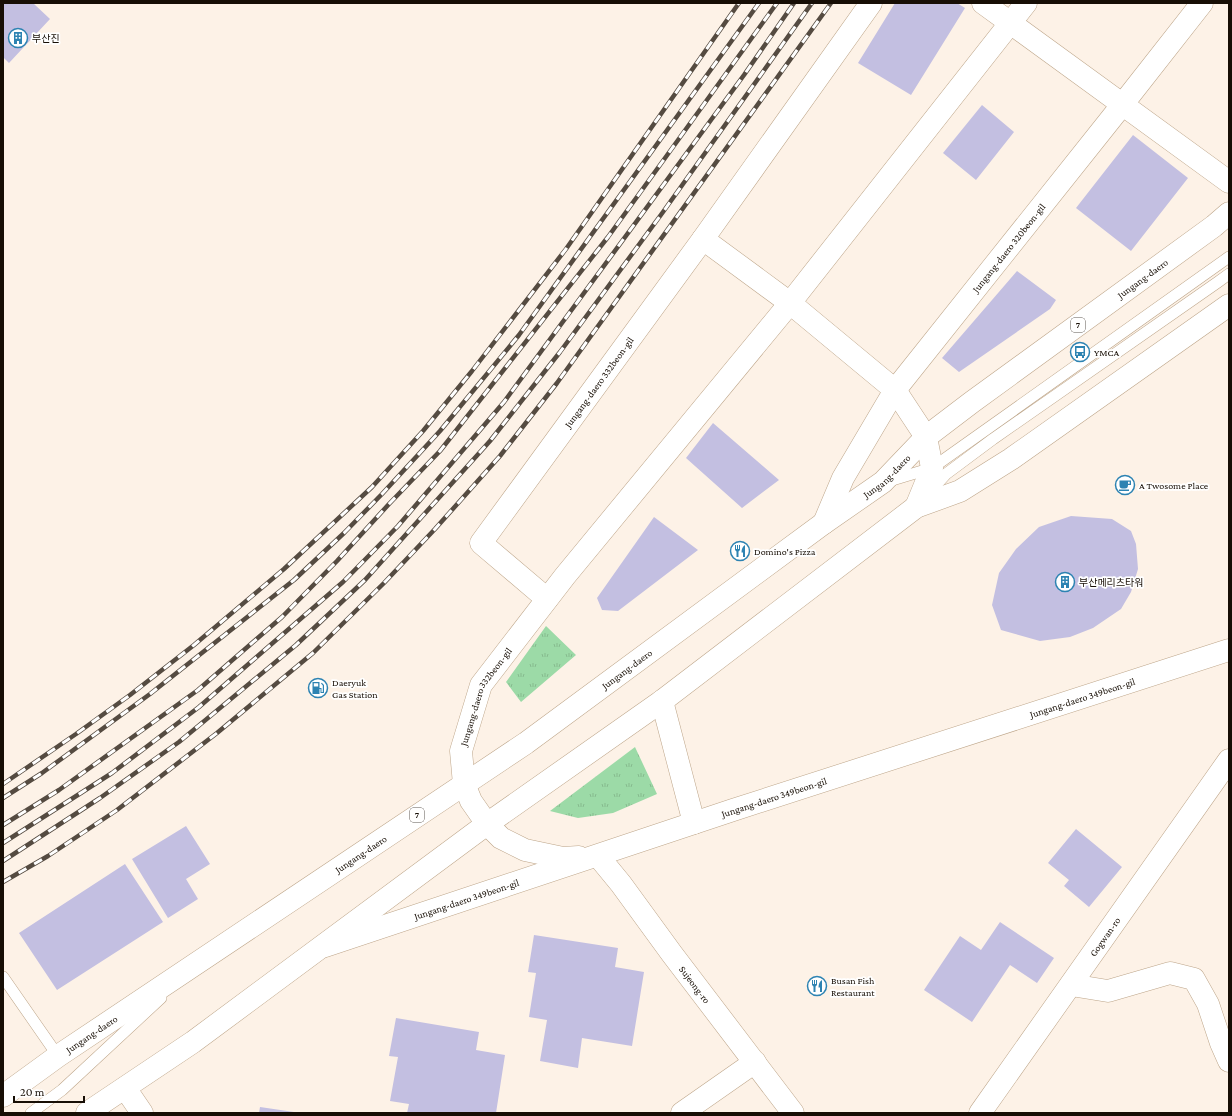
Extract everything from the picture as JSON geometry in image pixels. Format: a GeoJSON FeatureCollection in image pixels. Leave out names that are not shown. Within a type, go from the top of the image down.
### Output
{"type":"FeatureCollection","features":[{"type":"Feature","properties":{"kind":"street"},"geometry":{"type":"LineString","coordinates":[[871,3],[703,238],[790,303],[895,390],[926,437],[932,468],[916,507]]}},
{"type":"Feature","properties":{"kind":"street"},"geometry":{"type":"LineString","coordinates":[[983,3],[1229,182]]}},
{"type":"Feature","properties":{"kind":"street"},"geometry":{"type":"LineString","coordinates":[[790,303],[1026,3]]}},
{"type":"Feature","properties":{"kind":"street","name":"Jungang-daero 320beon-gil"},"geometry":{"type":"LineString","coordinates":[[824,523],[843,478],[895,390],[1202,3]]}},
{"type":"Feature","properties":{"kind":"street","name":"Jungang-daero"},"geometry":{"type":"LineString","coordinates":[[3,1096],[58,1056],[526,743],[824,523],[883,482],[926,437],[1214,226],[1229,213]]}},
{"type":"Feature","properties":{"kind":"street","name":"Jungang-daero 332beon-gil"},"geometry":{"type":"LineString","coordinates":[[547,599],[481,543],[703,238]]}},
{"type":"Feature","properties":{"kind":"street","name":"Jungang-daero 332beon-gil"},"geometry":{"type":"LineString","coordinates":[[598,856],[563,858],[524,850],[501,838],[487,824],[472,801],[464,784],[461,750],[481,685],[565,576],[790,303]]}},
{"type":"Feature","properties":{"kind":"street"},"geometry":{"type":"LineString","coordinates":[[87,1113],[192,1042],[487,824],[662,701],[916,507],[960,491],[1011,459],[1229,306]]}},
{"type":"Feature","properties":{"kind":"street","name":"Jungang-daero 349beon-gil"},"geometry":{"type":"LineString","coordinates":[[319,948],[694,823],[1229,650]]}},
{"type":"Feature","properties":{"kind":"street"},"geometry":{"type":"LineString","coordinates":[[662,701],[694,823]]}},
{"type":"Feature","properties":{"kind":"street","name":"Gogwan-ro"},"geometry":{"type":"LineString","coordinates":[[980,1113],[1229,760]]}},
{"type":"Feature","properties":{"kind":"street","name":"Sujeong-ro"},"geometry":{"type":"LineString","coordinates":[[598,856],[621,884],[672,954],[793,1113]]}},
{"type":"Feature","properties":{"kind":"street"},"geometry":{"type":"LineString","coordinates":[[1071,985],[1108,991],[1170,973],[1194,978],[1208,1004],[1220,1043],[1229,1061]]}},
{"type":"Feature","properties":{"kind":"street"},"geometry":{"type":"LineString","coordinates":[[682,1113],[755,1062]]}},
{"type":"Feature","properties":{"kind":"street"},"geometry":{"type":"LineString","coordinates":[[125,1088],[142,1113]]}},
{"type":"Feature","properties":{"kind":"lane"},"geometry":{"type":"LineString","coordinates":[[883,482],[932,468],[1229,257]]}},
{"type":"Feature","properties":{"kind":"lane"},"geometry":{"type":"LineString","coordinates":[[916,507],[946,474],[1229,274]]}},
{"type":"Feature","properties":{"kind":"lane"},"geometry":{"type":"LineString","coordinates":[[31,1113],[62,1090],[199,962]]}},
{"type":"Feature","properties":{"kind":"lane"},"geometry":{"type":"LineString","coordinates":[[3,977],[58,1056]]}},
{"type":"Feature","properties":{"kind":"green space"},"geometry":{"type":"Polygon","coordinates":[[[546,626],[576,655],[521,702],[506,682],[546,626]]]}},
{"type":"Feature","properties":{"kind":"green space"},"geometry":{"type":"Polygon","coordinates":[[[635,747],[657,794],[613,813],[578,818],[550,811],[635,747]]]}},
{"type":"Feature","properties":{"kind":"building","name":"부산진"},"geometry":{"type":"Polygon","coordinates":[[[3,3],[33,3],[50,19],[9,63],[3,57],[3,3]]]}},
{"type":"Feature","properties":{"kind":"building"},"geometry":{"type":"Polygon","coordinates":[[[895,3],[957,3],[965,8],[911,95],[858,63],[895,3]]]}},
{"type":"Feature","properties":{"kind":"building"},"geometry":{"type":"Polygon","coordinates":[[[982,105],[1014,132],[976,180],[943,153],[982,105]]]}},
{"type":"Feature","properties":{"kind":"building"},"geometry":{"type":"Polygon","coordinates":[[[1133,135],[1188,178],[1131,251],[1076,208],[1133,135]]]}},
{"type":"Feature","properties":{"kind":"building"},"geometry":{"type":"Polygon","coordinates":[[[1017,271],[1056,300],[1050,309],[959,372],[942,358],[1017,271]]]}},
{"type":"Feature","properties":{"kind":"building"},"geometry":{"type":"Polygon","coordinates":[[[713,423],[779,480],[742,508],[686,458],[713,423]]]}},
{"type":"Feature","properties":{"kind":"building","name":"부산메리츠타워"},"geometry":{"type":"Polygon","coordinates":[[[1071,516],[1112,519],[1131,531],[1136,544],[1138,569],[1131,592],[1121,609],[1093,628],[1070,637],[1040,641],[1001,630],[992,605],[999,573],[1016,549],[1039,527],[1071,516]]]}},
{"type":"Feature","properties":{"kind":"building"},"geometry":{"type":"Polygon","coordinates":[[[654,517],[698,550],[618,611],[602,610],[597,598],[654,517]]]}},
{"type":"Feature","properties":{"kind":"building"},"geometry":{"type":"Polygon","coordinates":[[[186,826],[210,864],[186,879],[198,899],[168,918],[132,859],[186,826]]]}},
{"type":"Feature","properties":{"kind":"building"},"geometry":{"type":"Polygon","coordinates":[[[1076,829],[1122,867],[1089,907],[1064,886],[1069,880],[1048,863],[1076,829]]]}},
{"type":"Feature","properties":{"kind":"building"},"geometry":{"type":"Polygon","coordinates":[[[125,864],[163,922],[57,990],[19,933],[125,864]]]}},
{"type":"Feature","properties":{"kind":"building"},"geometry":{"type":"Polygon","coordinates":[[[1000,922],[1054,958],[1037,983],[1010,965],[972,1022],[924,990],[960,936],[981,950],[1000,922]]]}},
{"type":"Feature","properties":{"kind":"building"},"geometry":{"type":"Polygon","coordinates":[[[534,935],[618,948],[615,967],[644,972],[632,1046],[582,1038],[578,1068],[540,1061],[547,1020],[529,1017],[536,973],[528,972],[534,935]]]}},
{"type":"Feature","properties":{"kind":"building"},"geometry":{"type":"Polygon","coordinates":[[[396,1018],[479,1032],[476,1050],[505,1055],[496,1113],[407,1113],[409,1104],[390,1101],[398,1057],[389,1056],[396,1018]]]}},
{"type":"Feature","properties":{"kind":"building"},"geometry":{"type":"Polygon","coordinates":[[[260,1107],[294,1112],[259,1113],[260,1107]]]}},
{"type":"Feature","properties":{"kind":"railway"},"geometry":{"type":"LineString","coordinates":[[3,784],[130,695],[194,645],[284,569],[372,487],[423,431],[472,371],[566,249],[739,3]]}},
{"type":"Feature","properties":{"kind":"railway"},"geometry":{"type":"LineString","coordinates":[[3,798],[42,773],[150,694],[294,580],[344,533],[382,494],[440,431],[519,335],[759,3]]}},
{"type":"Feature","properties":{"kind":"railway"},"geometry":{"type":"LineString","coordinates":[[3,825],[59,790],[198,690],[282,617],[337,561],[440,451],[608,237],[777,3]]}},
{"type":"Feature","properties":{"kind":"railway"},"geometry":{"type":"LineString","coordinates":[[3,843],[112,773],[199,707],[343,582],[398,526],[504,402],[744,75],[794,3]]}},
{"type":"Feature","properties":{"kind":"railway"},"geometry":{"type":"LineString","coordinates":[[3,861],[100,798],[179,742],[296,645],[365,580],[490,441],[560,352],[663,212],[812,3]]}},
{"type":"Feature","properties":{"kind":"railway"},"geometry":{"type":"LineString","coordinates":[[3,882],[48,856],[117,810],[217,733],[313,653],[384,583],[435,529],[500,456],[557,383],[831,3]]}},
{"type":"Feature","properties":{"kind":"place","name":"부산진"},"geometry":{"type":"Point","coordinates":[18,38]}},
{"type":"Feature","properties":{"kind":"place","name":"YMCA"},"geometry":{"type":"Point","coordinates":[1080,352]}},
{"type":"Feature","properties":{"kind":"place","name":"A Twosome Place"},"geometry":{"type":"Point","coordinates":[1125,485]}},
{"type":"Feature","properties":{"kind":"place","name":"Domino's Pizza"},"geometry":{"type":"Point","coordinates":[740,551]}},
{"type":"Feature","properties":{"kind":"place","name":"부산메리츠타워"},"geometry":{"type":"Point","coordinates":[1065,582]}},
{"type":"Feature","properties":{"kind":"place","name":"Daeryuk Gas Station"},"geometry":{"type":"Point","coordinates":[318,688]}},
{"type":"Feature","properties":{"kind":"place","name":"Busan Fish Restaurant"},"geometry":{"type":"Point","coordinates":[817,986]}}]}
